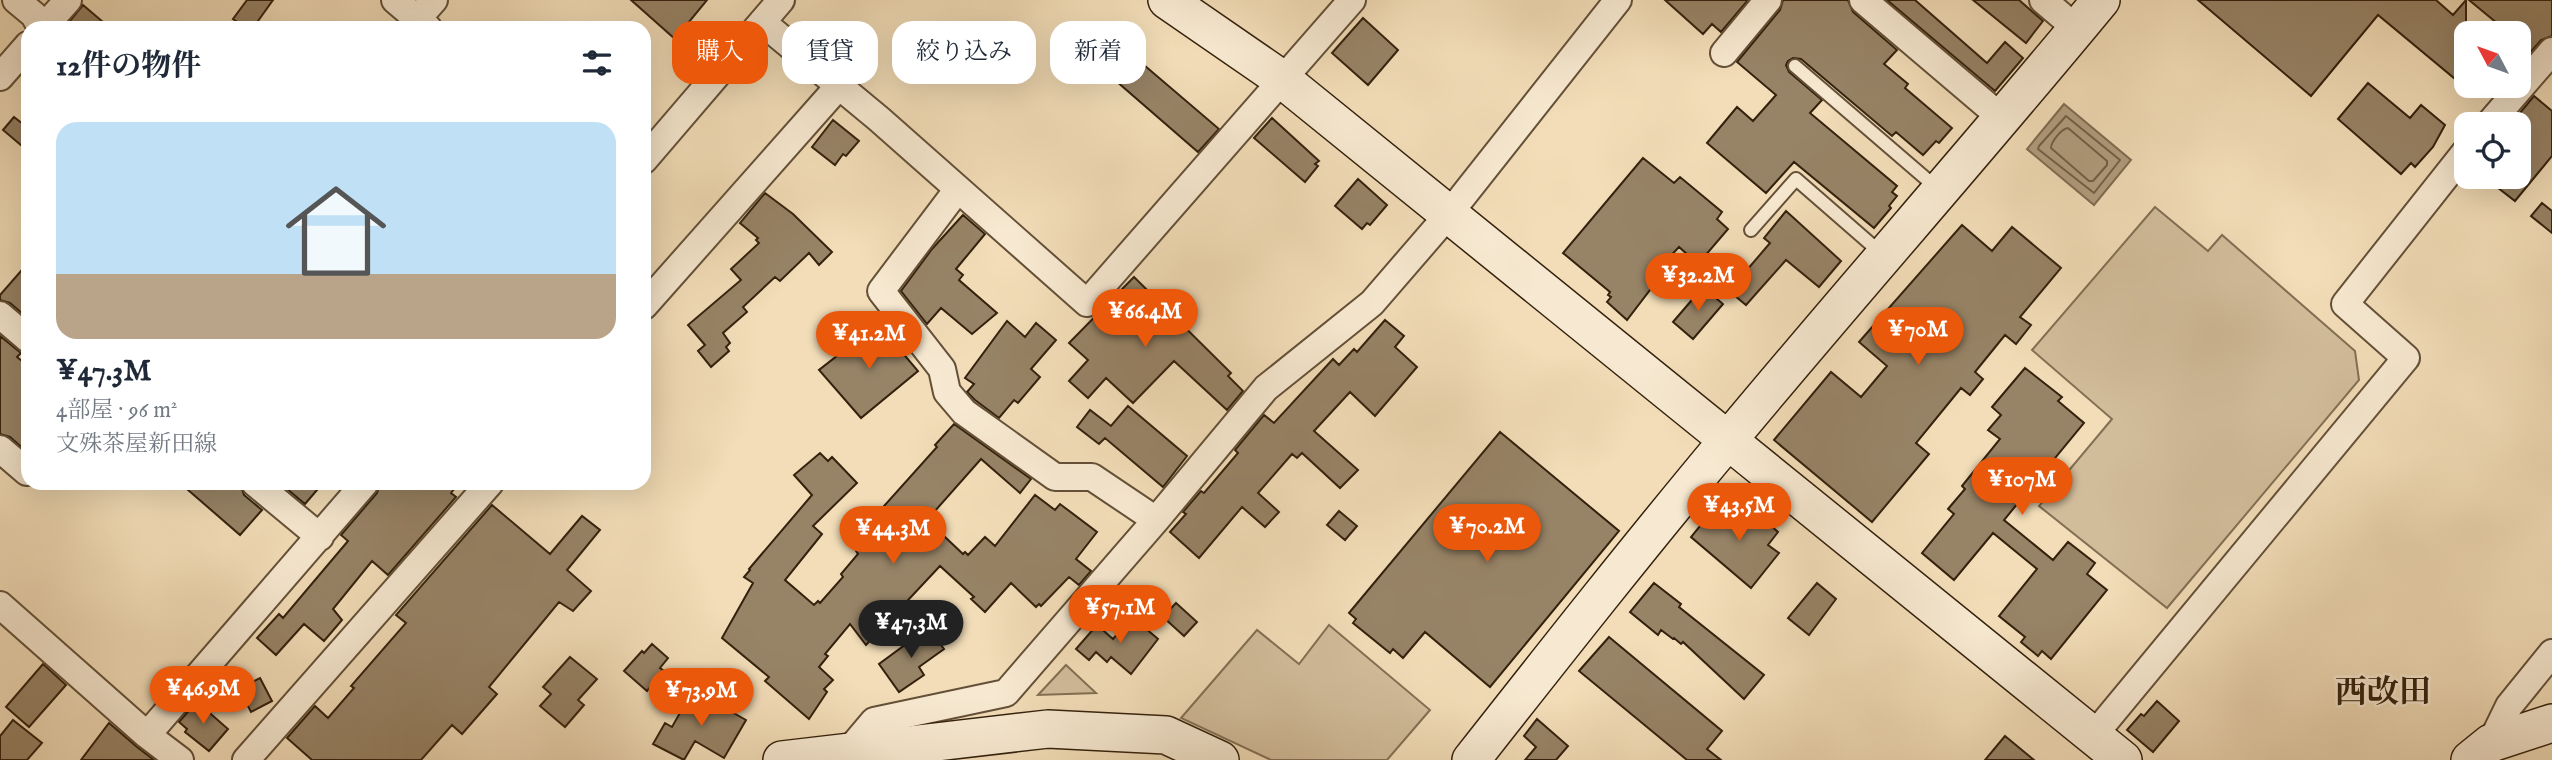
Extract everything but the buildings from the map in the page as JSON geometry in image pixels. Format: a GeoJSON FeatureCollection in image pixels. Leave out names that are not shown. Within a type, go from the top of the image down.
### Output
{"type":"FeatureCollection","features":[{"type":"Feature","properties":{"kind":"street"},"geometry":{"type":"LineString","coordinates":[[16,0],[38,21]]}},
{"type":"Feature","properties":{"kind":"street"},"geometry":{"type":"LineString","coordinates":[[48,21],[68,0]]}},
{"type":"Feature","properties":{"kind":"street"},"geometry":{"type":"LineString","coordinates":[[395,0],[426,16]]}},
{"type":"Feature","properties":{"kind":"street"},"geometry":{"type":"LineString","coordinates":[[763,21],[781,0]]}},
{"type":"Feature","properties":{"kind":"street"},"geometry":{"type":"LineString","coordinates":[[1167,0],[1283,80],[2123,760]]}},
{"type":"Feature","properties":{"kind":"street"},"geometry":{"type":"LineString","coordinates":[[768,27],[879,120],[1087,303],[1352,0]]}},
{"type":"Feature","properties":{"kind":"street"},"geometry":{"type":"LineString","coordinates":[[847,752],[874,721],[1006,693],[1266,388],[1372,303],[1448,215],[1618,0]]}},
{"type":"Feature","properties":{"kind":"street"},"geometry":{"type":"LineString","coordinates":[[1724,53],[1768,0]]}},
{"type":"Feature","properties":{"kind":"street"},"geometry":{"type":"LineString","coordinates":[[1863,0],[2003,119]]}},
{"type":"Feature","properties":{"kind":"street"},"geometry":{"type":"LineString","coordinates":[[2042,0],[2077,29]]}},
{"type":"Feature","properties":{"kind":"street"},"geometry":{"type":"LineString","coordinates":[[1471,760],[1728,439],[2003,119],[2101,0]]}},
{"type":"Feature","properties":{"kind":"street"},"geometry":{"type":"LineString","coordinates":[[2499,112],[2552,51]]}},
{"type":"Feature","properties":{"kind":"street"},"geometry":{"type":"LineString","coordinates":[[0,77],[21,53]]}},
{"type":"Feature","properties":{"kind":"street"},"geometry":{"type":"LineString","coordinates":[[651,152],[709,84]]}},
{"type":"Feature","properties":{"kind":"street"},"geometry":{"type":"LineString","coordinates":[[651,298],[838,87]]}},
{"type":"Feature","properties":{"kind":"street"},"geometry":{"type":"LineString","coordinates":[[2094,735],[2406,358],[2345,304],[2454,166]]}},
{"type":"Feature","properties":{"kind":"street"},"geometry":{"type":"LineString","coordinates":[[958,189],[881,290],[942,369],[947,392],[964,412],[1055,477],[1092,477],[1156,520]]}},
{"type":"Feature","properties":{"kind":"street"},"geometry":{"type":"LineString","coordinates":[[0,315],[21,333]]}},
{"type":"Feature","properties":{"kind":"street"},"geometry":{"type":"LineString","coordinates":[[0,449],[21,467]]}},
{"type":"Feature","properties":{"kind":"street"},"geometry":{"type":"LineString","coordinates":[[263,490],[320,537]]}},
{"type":"Feature","properties":{"kind":"street"},"geometry":{"type":"LineString","coordinates":[[147,735],[359,490]]}},
{"type":"Feature","properties":{"kind":"street"},"geometry":{"type":"LineString","coordinates":[[246,760],[484,490]]}},
{"type":"Feature","properties":{"kind":"street"},"geometry":{"type":"LineString","coordinates":[[0,605],[147,735],[180,760]]}},
{"type":"Feature","properties":{"kind":"street"},"geometry":{"type":"LineString","coordinates":[[2481,751],[2509,706],[2552,653]]}},
{"type":"Feature","properties":{"kind":"street"},"geometry":{"type":"LineString","coordinates":[[2481,751],[2552,723]]}},
{"type":"Feature","properties":{"kind":"street"},"geometry":{"type":"LineString","coordinates":[[782,760],[1048,729],[1166,735],[1220,760]]}},
{"type":"Feature","properties":{"kind":"lane"},"geometry":{"type":"LineString","coordinates":[[1795,66],[1941,191]]}},
{"type":"Feature","properties":{"kind":"lane"},"geometry":{"type":"LineString","coordinates":[[1751,230],[1796,179],[1884,256]]}},
{"type":"Feature","properties":{"kind":"shaded area"},"geometry":{"type":"Polygon","coordinates":[[[2155,207],[2208,251],[2222,235],[2355,351],[2359,380],[2167,608],[2039,506],[2112,419],[2032,350],[2155,207]]]}},
{"type":"Feature","properties":{"kind":"shaded area"},"geometry":{"type":"Polygon","coordinates":[[[1329,625],[1430,710],[1387,760],[1271,760],[1181,718],[1257,630],[1299,664],[1329,625]]]}},
{"type":"Feature","properties":{"kind":"shaded area"},"geometry":{"type":"Polygon","coordinates":[[[1066,665],[1096,693],[1038,695],[1066,665]]]}},
{"type":"Feature","properties":{"kind":"water"},"geometry":{"type":"Polygon","coordinates":[[[2064,104],[2131,160],[2094,205],[2027,149],[2064,104]]]}},
{"type":"Feature","properties":{"kind":"district","name":"西改田"},"geometry":{"type":"Point","coordinates":[2383,691]}}]}
